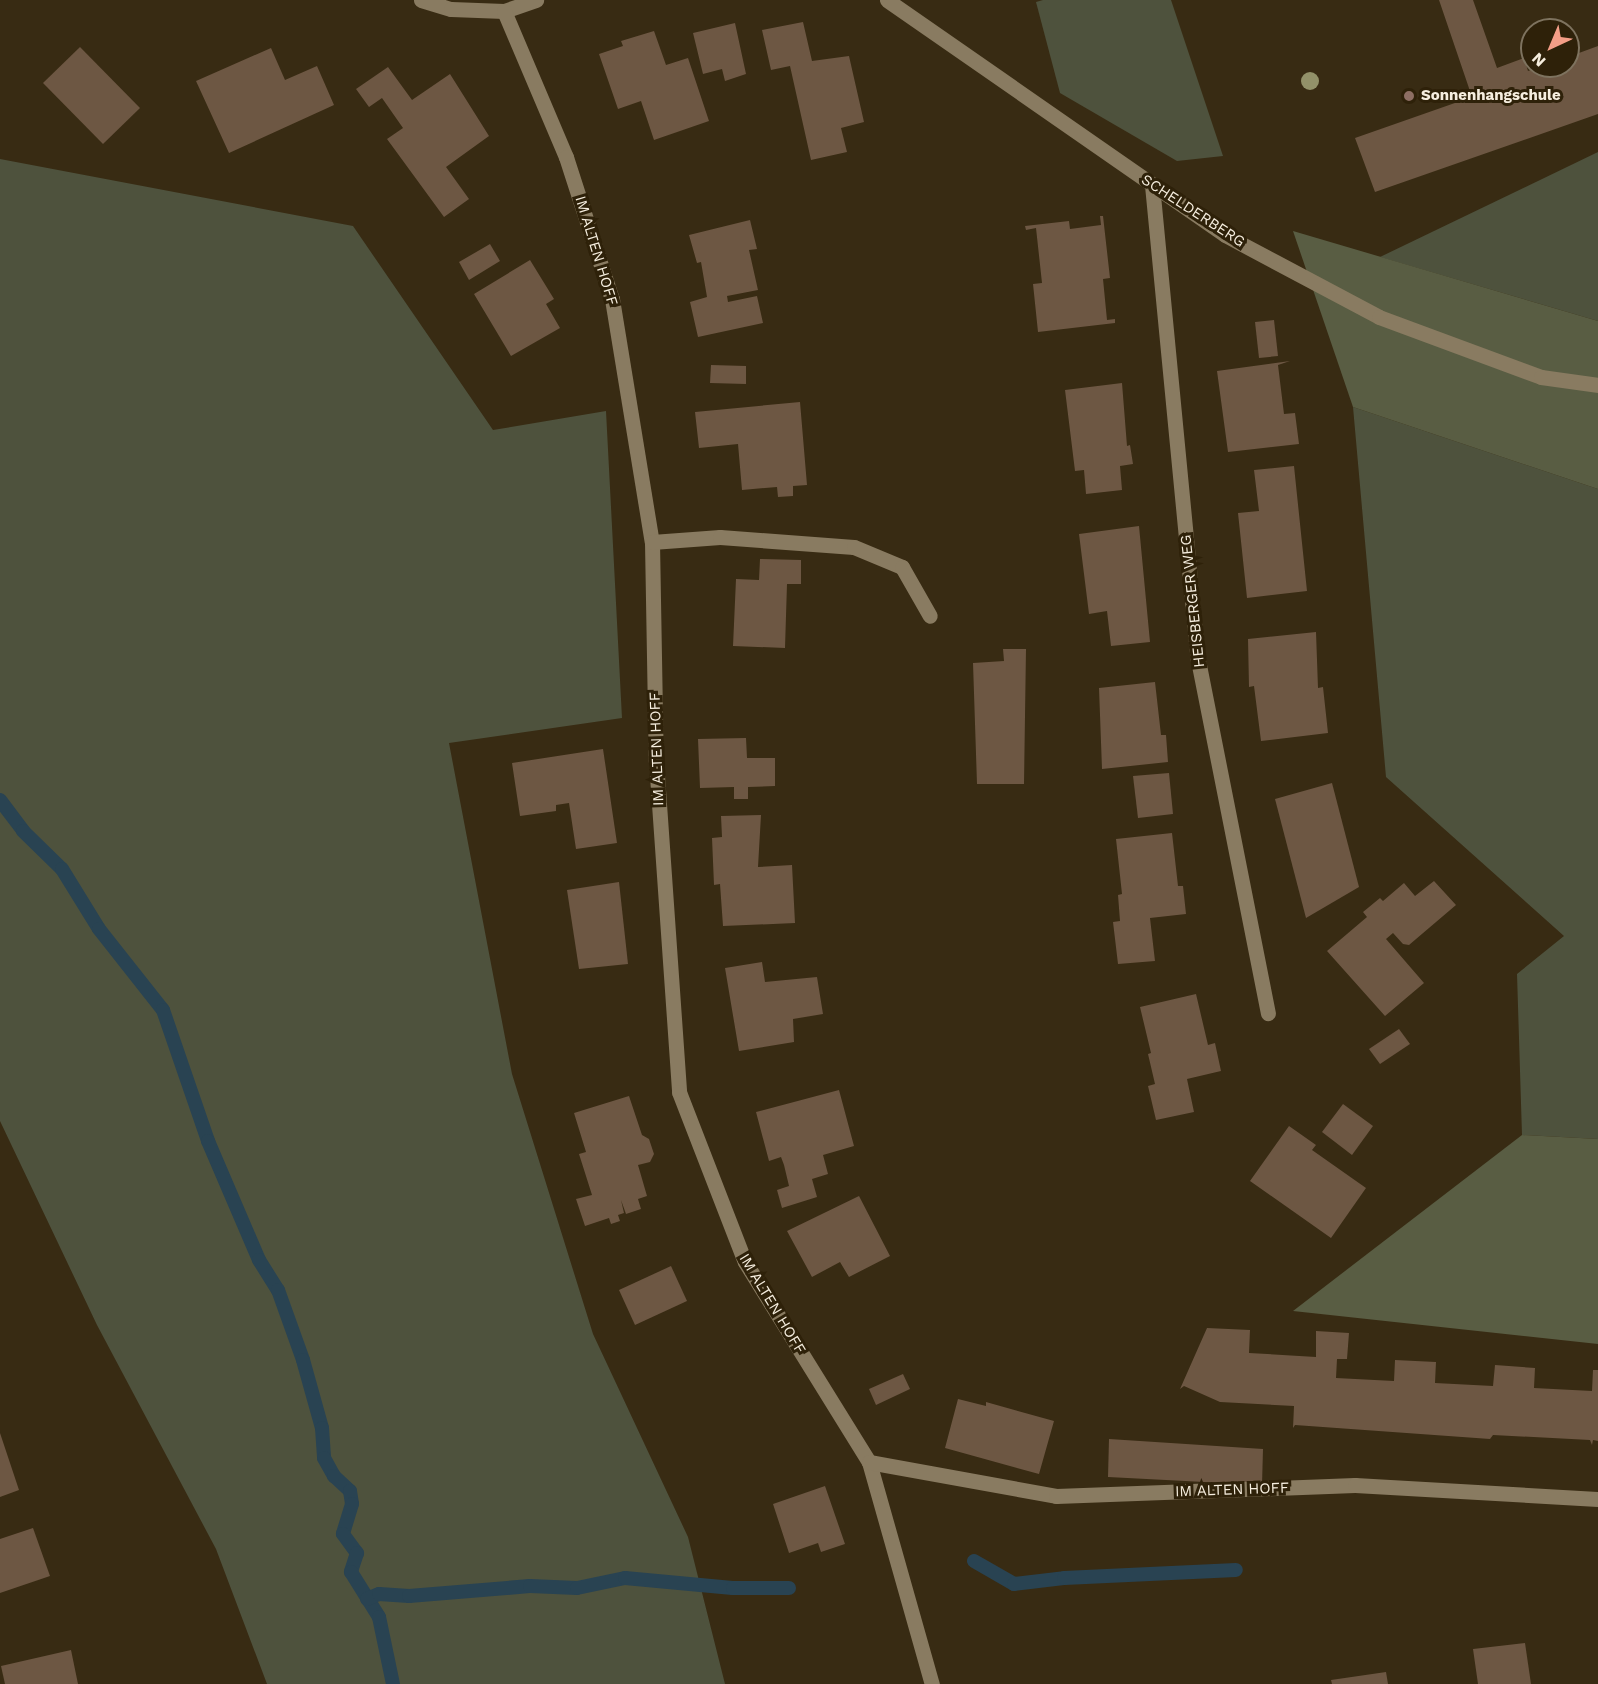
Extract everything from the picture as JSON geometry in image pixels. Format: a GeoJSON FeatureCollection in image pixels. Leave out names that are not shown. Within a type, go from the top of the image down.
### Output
{"type":"FeatureCollection","features":[{"type":"Feature","properties":{"kind":"street"},"geometry":{"type":"LineString","coordinates":[[421,0],[451,9],[504,11],[536,0]]}},
{"type":"Feature","properties":{"kind":"street","name":"SCHELDERBERG"},"geometry":{"type":"LineString","coordinates":[[887,0],[1225,235],[1379,317],[1541,377],[1598,385]]}},
{"type":"Feature","properties":{"kind":"street","name":"IM ALTEN HOFF"},"geometry":{"type":"LineString","coordinates":[[504,11],[566,157],[612,299],[652,542],[656,761],[679,1092],[745,1262],[869,1462],[932,1684]]}},
{"type":"Feature","properties":{"kind":"street","name":"HEISBERGER WEG"},"geometry":{"type":"LineString","coordinates":[[1152,185],[1198,660],[1268,1013]]}},
{"type":"Feature","properties":{"kind":"street"},"geometry":{"type":"LineString","coordinates":[[652,542],[720,537],[854,547],[902,567],[930,616]]}},
{"type":"Feature","properties":{"kind":"street","name":"IM ALTEN HOFF"},"geometry":{"type":"LineString","coordinates":[[869,1462],[1056,1496],[1355,1485],[1598,1499]]}},
{"type":"Feature","properties":{"kind":"green space"},"geometry":{"type":"Polygon","coordinates":[[[1043,0],[1171,0],[1223,156],[1177,161],[1060,93],[1036,2],[1043,0]]]}},
{"type":"Feature","properties":{"kind":"green space"},"geometry":{"type":"Polygon","coordinates":[[[1598,152],[1598,321],[1380,257],[1598,152]]]}},
{"type":"Feature","properties":{"kind":"green space"},"geometry":{"type":"Polygon","coordinates":[[[0,159],[353,226],[493,430],[606,411],[622,718],[449,743],[512,1074],[593,1334],[688,1537],[725,1684],[267,1684],[216,1549],[97,1325],[0,1121],[0,159]]]}},
{"type":"Feature","properties":{"kind":"green space"},"geometry":{"type":"Polygon","coordinates":[[[1293,231],[1598,321],[1598,489],[1353,407],[1293,231]]]}},
{"type":"Feature","properties":{"kind":"green space"},"geometry":{"type":"Polygon","coordinates":[[[1353,407],[1598,489],[1598,1139],[1522,1135],[1517,974],[1564,936],[1386,777],[1353,407]]]}},
{"type":"Feature","properties":{"kind":"green space"},"geometry":{"type":"Polygon","coordinates":[[[1522,1135],[1598,1139],[1598,1344],[1293,1311],[1522,1135]]]}},
{"type":"Feature","properties":{"kind":"building"},"geometry":{"type":"Polygon","coordinates":[[[1439,0],[1473,0],[1497,68],[1520,59],[1520,78],[1580,78],[1580,53],[1598,46],[1598,114],[1375,192],[1355,138],[1472,97],[1439,0]]]}},
{"type":"Feature","properties":{"kind":"building"},"geometry":{"type":"Polygon","coordinates":[[[803,22],[812,61],[849,56],[864,122],[841,128],[847,152],[811,160],[790,66],[771,70],[762,30],[803,22]]]}},
{"type":"Feature","properties":{"kind":"building"},"geometry":{"type":"Polygon","coordinates":[[[735,23],[746,74],[725,81],[722,69],[703,74],[693,33],[735,23]]]}},
{"type":"Feature","properties":{"kind":"building"},"geometry":{"type":"Polygon","coordinates":[[[654,31],[666,65],[688,58],[709,121],[654,140],[641,101],[618,109],[599,54],[623,46],[621,41],[654,31]]]}},
{"type":"Feature","properties":{"kind":"building"},"geometry":{"type":"Polygon","coordinates":[[[80,47],[140,108],[103,144],[43,83],[80,47]]]}},
{"type":"Feature","properties":{"kind":"building"},"geometry":{"type":"Polygon","coordinates":[[[271,48],[285,80],[317,66],[334,105],[229,153],[196,81],[271,48]]]}},
{"type":"Feature","properties":{"kind":"building"},"geometry":{"type":"Polygon","coordinates":[[[388,67],[412,100],[450,74],[489,136],[446,167],[469,199],[444,217],[387,139],[403,128],[382,98],[369,107],[356,89],[388,67]]]}},
{"type":"Feature","properties":{"kind":"building"},"geometry":{"type":"Polygon","coordinates":[[[1100,216],[1103,216],[1110,278],[1103,279],[1107,320],[1115,319],[1115,323],[1038,332],[1033,284],[1042,283],[1036,228],[1026,230],[1025,226],[1069,221],[1070,229],[1101,225],[1100,216]]]}},
{"type":"Feature","properties":{"kind":"building"},"geometry":{"type":"Polygon","coordinates":[[[750,220],[757,249],[749,250],[758,290],[727,296],[728,302],[757,296],[763,323],[698,337],[690,302],[707,297],[701,262],[697,263],[689,235],[750,220]]]}},
{"type":"Feature","properties":{"kind":"building"},"geometry":{"type":"Polygon","coordinates":[[[490,244],[500,261],[469,280],[459,262],[490,244]]]}},
{"type":"Feature","properties":{"kind":"building"},"geometry":{"type":"Polygon","coordinates":[[[530,260],[554,299],[546,304],[560,328],[511,356],[474,294],[530,260]]]}},
{"type":"Feature","properties":{"kind":"building"},"geometry":{"type":"Polygon","coordinates":[[[1274,320],[1278,356],[1259,358],[1255,322],[1274,320]]]}},
{"type":"Feature","properties":{"kind":"building"},"geometry":{"type":"Polygon","coordinates":[[[1290,361],[1278,365],[1284,414],[1295,413],[1299,444],[1228,452],[1217,371],[1290,361]]]}},
{"type":"Feature","properties":{"kind":"building"},"geometry":{"type":"Polygon","coordinates":[[[711,365],[746,366],[746,384],[710,383],[711,365]]]}},
{"type":"Feature","properties":{"kind":"building"},"geometry":{"type":"Polygon","coordinates":[[[1122,383],[1127,446],[1130,445],[1133,464],[1120,466],[1122,490],[1086,494],[1084,470],[1075,471],[1065,390],[1122,383]]]}},
{"type":"Feature","properties":{"kind":"building"},"geometry":{"type":"Polygon","coordinates":[[[800,402],[807,485],[793,486],[793,496],[778,497],[777,487],[742,490],[738,444],[699,448],[695,412],[800,402]]]}},
{"type":"Feature","properties":{"kind":"building"},"geometry":{"type":"Polygon","coordinates":[[[1294,466],[1307,591],[1247,598],[1238,513],[1259,511],[1254,470],[1294,466]]]}},
{"type":"Feature","properties":{"kind":"building"},"geometry":{"type":"Polygon","coordinates":[[[1139,526],[1150,642],[1111,646],[1107,611],[1089,614],[1079,534],[1139,526]]]}},
{"type":"Feature","properties":{"kind":"building"},"geometry":{"type":"Polygon","coordinates":[[[760,559],[801,560],[801,584],[787,584],[785,648],[733,646],[736,579],[759,580],[760,559]]]}},
{"type":"Feature","properties":{"kind":"building"},"geometry":{"type":"Polygon","coordinates":[[[1316,632],[1318,688],[1323,687],[1328,733],[1261,741],[1254,686],[1249,687],[1248,639],[1316,632]]]}},
{"type":"Feature","properties":{"kind":"building"},"geometry":{"type":"Polygon","coordinates":[[[1003,649],[1026,649],[1024,784],[977,784],[973,663],[1004,661],[1003,649]]]}},
{"type":"Feature","properties":{"kind":"building"},"geometry":{"type":"Polygon","coordinates":[[[1155,682],[1161,735],[1166,735],[1168,762],[1102,769],[1099,688],[1155,682]]]}},
{"type":"Feature","properties":{"kind":"building"},"geometry":{"type":"Polygon","coordinates":[[[746,738],[747,758],[775,758],[775,786],[748,787],[748,799],[734,799],[734,787],[700,788],[698,739],[746,738]]]}},
{"type":"Feature","properties":{"kind":"building"},"geometry":{"type":"Polygon","coordinates":[[[603,749],[617,843],[576,849],[569,803],[556,805],[556,811],[520,816],[512,763],[603,749]]]}},
{"type":"Feature","properties":{"kind":"building"},"geometry":{"type":"Polygon","coordinates":[[[1169,773],[1173,814],[1138,818],[1133,776],[1169,773]]]}},
{"type":"Feature","properties":{"kind":"building"},"geometry":{"type":"Polygon","coordinates":[[[1332,783],[1359,887],[1306,918],[1275,799],[1332,783]]]}},
{"type":"Feature","properties":{"kind":"building"},"geometry":{"type":"Polygon","coordinates":[[[761,815],[758,867],[792,865],[795,923],[723,926],[720,884],[714,885],[712,838],[722,837],[721,816],[761,815]]]}},
{"type":"Feature","properties":{"kind":"building"},"geometry":{"type":"Polygon","coordinates":[[[1172,833],[1178,886],[1183,886],[1186,914],[1150,918],[1155,961],[1118,964],[1113,922],[1120,921],[1118,895],[1122,894],[1116,839],[1172,833]]]}},
{"type":"Feature","properties":{"kind":"building"},"geometry":{"type":"Polygon","coordinates":[[[1434,881],[1456,905],[1409,945],[1403,944],[1393,933],[1386,939],[1424,983],[1385,1016],[1327,951],[1367,917],[1363,912],[1380,898],[1383,901],[1404,883],[1415,896],[1434,881]]]}},
{"type":"Feature","properties":{"kind":"building"},"geometry":{"type":"Polygon","coordinates":[[[619,882],[628,964],[579,969],[567,890],[619,882]]]}},
{"type":"Feature","properties":{"kind":"building"},"geometry":{"type":"Polygon","coordinates":[[[762,962],[765,982],[817,977],[823,1014],[793,1019],[794,1042],[739,1051],[725,968],[762,962]]]}},
{"type":"Feature","properties":{"kind":"building"},"geometry":{"type":"Polygon","coordinates":[[[1196,994],[1208,1045],[1215,1043],[1221,1071],[1187,1079],[1194,1112],[1156,1120],[1148,1086],[1155,1084],[1148,1054],[1151,1053],[1140,1007],[1196,994]]]}},
{"type":"Feature","properties":{"kind":"building"},"geometry":{"type":"Polygon","coordinates":[[[1399,1029],[1410,1044],[1380,1064],[1369,1049],[1399,1029]]]}},
{"type":"Feature","properties":{"kind":"building"},"geometry":{"type":"Polygon","coordinates":[[[839,1090],[854,1146],[823,1155],[828,1174],[812,1179],[817,1197],[782,1208],[777,1190],[789,1186],[784,1165],[781,1157],[769,1161],[756,1112],[839,1090]]]}},
{"type":"Feature","properties":{"kind":"building"},"geometry":{"type":"Polygon","coordinates":[[[629,1096],[642,1135],[649,1139],[654,1154],[650,1162],[638,1165],[647,1196],[638,1199],[641,1209],[626,1214],[621,1200],[624,1213],[618,1215],[620,1221],[611,1224],[609,1218],[585,1226],[576,1199],[592,1195],[579,1154],[586,1152],[574,1113],[629,1096]]]}},
{"type":"Feature","properties":{"kind":"building"},"geometry":{"type":"Polygon","coordinates":[[[1343,1104],[1373,1126],[1352,1155],[1322,1132],[1343,1104]]]}},
{"type":"Feature","properties":{"kind":"building"},"geometry":{"type":"Polygon","coordinates":[[[1289,1126],[1316,1145],[1312,1150],[1366,1188],[1331,1238],[1250,1181],[1289,1126]]]}},
{"type":"Feature","properties":{"kind":"building"},"geometry":{"type":"Polygon","coordinates":[[[859,1196],[890,1256],[849,1277],[840,1262],[812,1277],[787,1231],[859,1196]]]}},
{"type":"Feature","properties":{"kind":"building"},"geometry":{"type":"Polygon","coordinates":[[[671,1266],[687,1301],[635,1325],[619,1290],[671,1266]]]}},
{"type":"Feature","properties":{"kind":"building"},"geometry":{"type":"Polygon","coordinates":[[[1207,1328],[1250,1330],[1249,1353],[1316,1357],[1316,1331],[1349,1333],[1347,1359],[1337,1359],[1336,1378],[1394,1381],[1395,1360],[1436,1362],[1435,1383],[1493,1386],[1495,1365],[1535,1368],[1534,1388],[1592,1391],[1593,1370],[1598,1370],[1598,1441],[1593,1440],[1592,1445],[1590,1440],[1493,1435],[1490,1439],[1295,1425],[1293,1428],[1294,1406],[1220,1402],[1184,1386],[1180,1389],[1207,1328]]]}},
{"type":"Feature","properties":{"kind":"building"},"geometry":{"type":"Polygon","coordinates":[[[903,1374],[910,1389],[876,1405],[869,1389],[903,1374]]]}},
{"type":"Feature","properties":{"kind":"building"},"geometry":{"type":"Polygon","coordinates":[[[958,1399],[986,1406],[986,1402],[1054,1421],[1039,1474],[945,1448],[958,1399]]]}},
{"type":"Feature","properties":{"kind":"building"},"geometry":{"type":"Polygon","coordinates":[[[0,1433],[19,1490],[0,1497],[0,1433]]]}},
{"type":"Feature","properties":{"kind":"building"},"geometry":{"type":"Polygon","coordinates":[[[1109,1439],[1263,1449],[1262,1485],[1108,1477],[1109,1439]]]}},
{"type":"Feature","properties":{"kind":"building"},"geometry":{"type":"Polygon","coordinates":[[[825,1486],[845,1544],[821,1552],[818,1543],[789,1553],[773,1504],[825,1486]]]}},
{"type":"Feature","properties":{"kind":"building"},"geometry":{"type":"Polygon","coordinates":[[[33,1528],[50,1576],[0,1593],[0,1539],[33,1528]]]}},
{"type":"Feature","properties":{"kind":"building"},"geometry":{"type":"Polygon","coordinates":[[[1525,1643],[1531,1684],[1478,1684],[1473,1649],[1525,1643]]]}},
{"type":"Feature","properties":{"kind":"building"},"geometry":{"type":"Polygon","coordinates":[[[71,1650],[78,1684],[5,1684],[1,1666],[71,1650]]]}},
{"type":"Feature","properties":{"kind":"building"},"geometry":{"type":"Polygon","coordinates":[[[1386,1672],[1388,1684],[1332,1684],[1331,1680],[1386,1672]]]}},
{"type":"Feature","properties":{"kind":"waterway"},"geometry":{"type":"LineString","coordinates":[[0,800],[23,831],[62,869],[99,929],[163,1010],[208,1141],[259,1260],[278,1290],[303,1360],[322,1428],[324,1458],[334,1476],[350,1491],[352,1504],[343,1534],[357,1553],[351,1572],[379,1617],[393,1684]]}},
{"type":"Feature","properties":{"kind":"waterway"},"geometry":{"type":"LineString","coordinates":[[974,1561],[1014,1584],[1064,1578],[1236,1570]]}},
{"type":"Feature","properties":{"kind":"waterway"},"geometry":{"type":"LineString","coordinates":[[367,1599],[379,1594],[409,1596],[530,1586],[577,1588],[625,1578],[733,1588],[789,1588]]}},
{"type":"Feature","properties":{"kind":"place","name":"Sonnenhangschule"},"geometry":{"type":"Point","coordinates":[1409,96]}}]}
